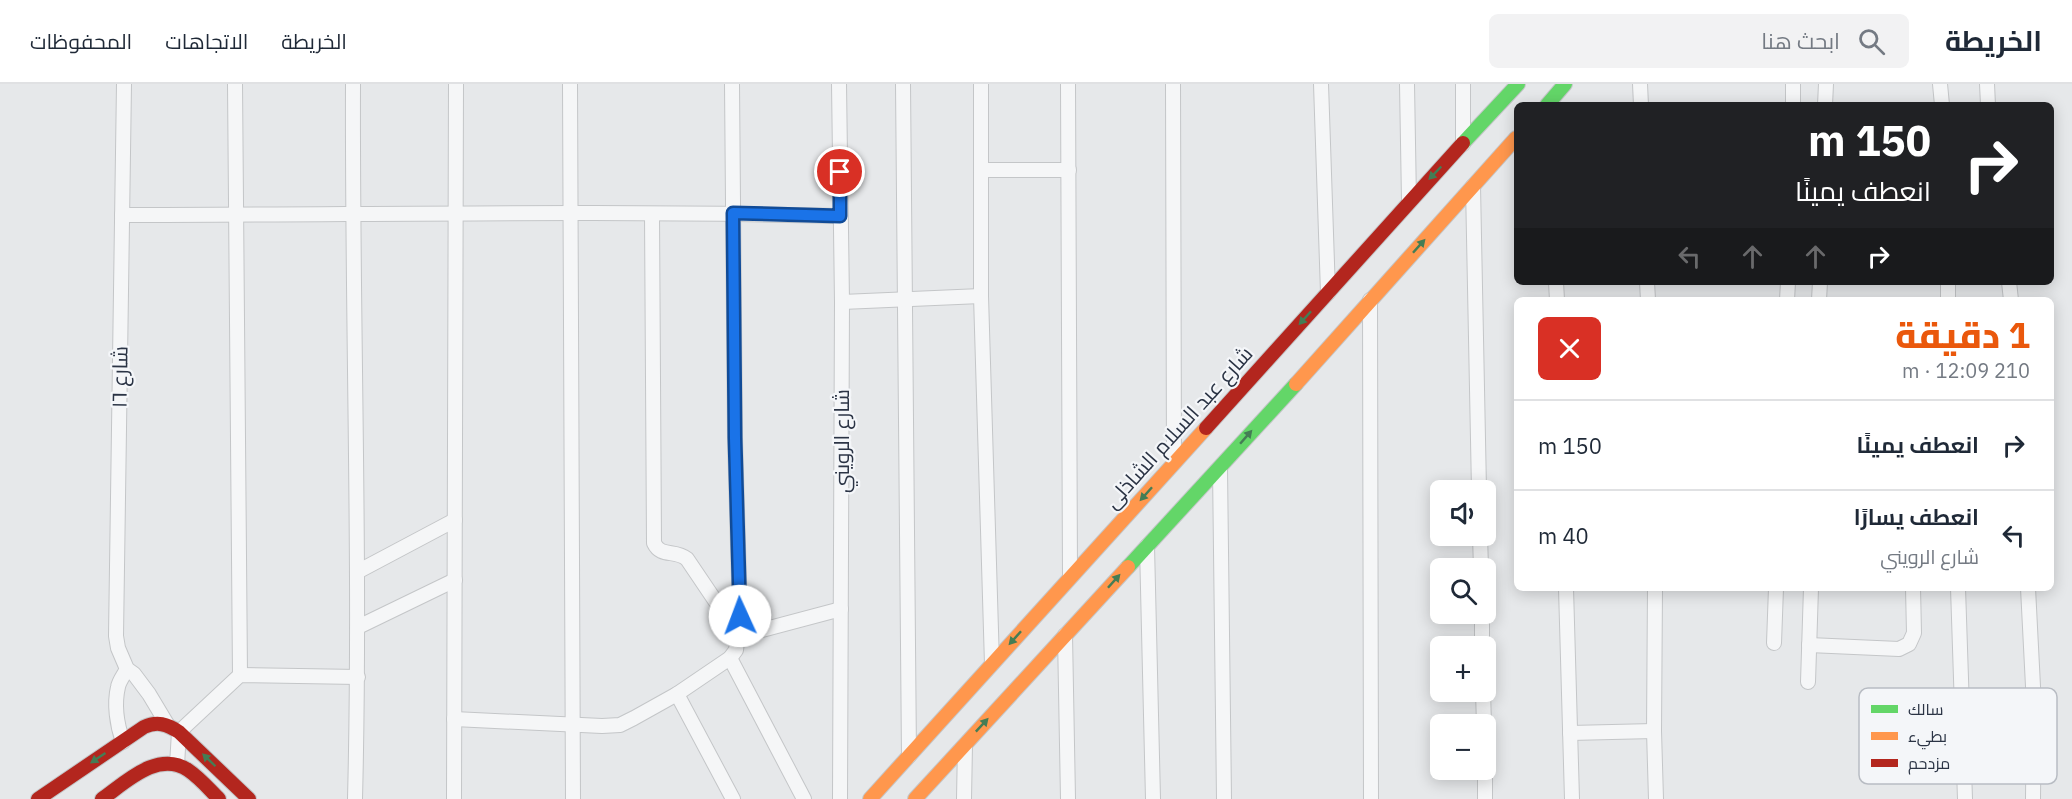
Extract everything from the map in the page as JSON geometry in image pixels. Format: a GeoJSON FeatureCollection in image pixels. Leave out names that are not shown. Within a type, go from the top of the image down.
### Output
{"type":"FeatureCollection","features":[{"type":"Feature","properties":{"kind":"main road","name":"شارع عبد السلام الشاذلى"},"geometry":{"type":"LineString","coordinates":[[870,799],[1328,293],[1408,201],[1518,84]]}},
{"type":"Feature","properties":{"kind":"main road"},"geometry":{"type":"LineString","coordinates":[[1551,102],[1565,84]]}},
{"type":"Feature","properties":{"kind":"main road"},"geometry":{"type":"LineString","coordinates":[[915,799],[1220,468],[1370,300],[1389,265],[1473,186],[1514,140]]}},
{"type":"Feature","properties":{"kind":"main road"},"geometry":{"type":"LineString","coordinates":[[1370,246],[1389,265]]}},
{"type":"Feature","properties":{"kind":"main road"},"geometry":{"type":"LineString","coordinates":[[38,799],[149,724],[161,723],[173,728],[249,799]]}},
{"type":"Feature","properties":{"kind":"main road"},"geometry":{"type":"LineString","coordinates":[[102,799],[154,765],[169,763],[193,774],[219,799]]}},
{"type":"Feature","properties":{"kind":"street","name":"شارع ١٦"},"geometry":{"type":"LineString","coordinates":[[124,84],[116,636],[118,648],[127,669],[134,674],[173,728]]}},
{"type":"Feature","properties":{"kind":"street"},"geometry":{"type":"LineString","coordinates":[[235,84],[240,675]]}},
{"type":"Feature","properties":{"kind":"street"},"geometry":{"type":"LineString","coordinates":[[353,84],[352,215],[358,627],[355,799]]}},
{"type":"Feature","properties":{"kind":"street"},"geometry":{"type":"LineString","coordinates":[[454,799],[456,84]]}},
{"type":"Feature","properties":{"kind":"street"},"geometry":{"type":"LineString","coordinates":[[570,84],[573,799]]}},
{"type":"Feature","properties":{"kind":"street"},"geometry":{"type":"LineString","coordinates":[[454,719],[620,725],[677,693],[730,658],[736,650],[740,616],[735,438],[732,84]]}},
{"type":"Feature","properties":{"kind":"street","name":"شارع الرويني"},"geometry":{"type":"LineString","coordinates":[[839,84],[842,302],[840,799]]}},
{"type":"Feature","properties":{"kind":"street"},"geometry":{"type":"LineString","coordinates":[[903,84],[909,756]]}},
{"type":"Feature","properties":{"kind":"street"},"geometry":{"type":"LineString","coordinates":[[981,84],[981,296],[992,664]]}},
{"type":"Feature","properties":{"kind":"street"},"geometry":{"type":"LineString","coordinates":[[1068,84],[1070,578]]}},
{"type":"Feature","properties":{"kind":"street"},"geometry":{"type":"LineString","coordinates":[[1173,84],[1174,463]]}},
{"type":"Feature","properties":{"kind":"street"},"geometry":{"type":"LineString","coordinates":[[1322,84],[1328,293]]}},
{"type":"Feature","properties":{"kind":"street"},"geometry":{"type":"LineString","coordinates":[[1407,84],[1408,201]]}},
{"type":"Feature","properties":{"kind":"street"},"geometry":{"type":"LineString","coordinates":[[1463,84],[1463,144]]}},
{"type":"Feature","properties":{"kind":"street"},"geometry":{"type":"LineString","coordinates":[[1640,84],[1641,102]]}},
{"type":"Feature","properties":{"kind":"street"},"geometry":{"type":"LineString","coordinates":[[1793,102],[1794,84]]}},
{"type":"Feature","properties":{"kind":"street"},"geometry":{"type":"LineString","coordinates":[[1825,102],[1826,84]]}},
{"type":"Feature","properties":{"kind":"street"},"geometry":{"type":"LineString","coordinates":[[1940,84],[1941,102]]}},
{"type":"Feature","properties":{"kind":"street"},"geometry":{"type":"LineString","coordinates":[[1987,84],[1988,102]]}},
{"type":"Feature","properties":{"kind":"street"},"geometry":{"type":"LineString","coordinates":[[981,170],[1069,170]]}},
{"type":"Feature","properties":{"kind":"street"},"geometry":{"type":"LineString","coordinates":[[1473,186],[1479,480]]}},
{"type":"Feature","properties":{"kind":"street"},"geometry":{"type":"LineString","coordinates":[[122,215],[733,213],[840,216]]}},
{"type":"Feature","properties":{"kind":"street"},"geometry":{"type":"LineString","coordinates":[[652,214],[654,543],[657,550],[662,553],[677,553],[687,559],[739,636]]}},
{"type":"Feature","properties":{"kind":"street"},"geometry":{"type":"LineString","coordinates":[[842,302],[981,296]]}},
{"type":"Feature","properties":{"kind":"street"},"geometry":{"type":"LineString","coordinates":[[1370,300],[1371,799]]}},
{"type":"Feature","properties":{"kind":"street"},"geometry":{"type":"LineString","coordinates":[[1220,468],[1224,799]]}},
{"type":"Feature","properties":{"kind":"street"},"geometry":{"type":"LineString","coordinates":[[357,572],[455,520]]}},
{"type":"Feature","properties":{"kind":"street"},"geometry":{"type":"LineString","coordinates":[[1147,546],[1153,799]]}},
{"type":"Feature","properties":{"kind":"street"},"geometry":{"type":"LineString","coordinates":[[358,627],[455,580]]}},
{"type":"Feature","properties":{"kind":"street"},"geometry":{"type":"LineString","coordinates":[[1566,591],[1572,799]]}},
{"type":"Feature","properties":{"kind":"street"},"geometry":{"type":"LineString","coordinates":[[1655,591],[1656,799]]}},
{"type":"Feature","properties":{"kind":"street"},"geometry":{"type":"LineString","coordinates":[[1774,643],[1776,591]]}},
{"type":"Feature","properties":{"kind":"street"},"geometry":{"type":"LineString","coordinates":[[1808,682],[1811,591]]}},
{"type":"Feature","properties":{"kind":"street"},"geometry":{"type":"LineString","coordinates":[[1809,645],[1899,649],[1909,644],[1914,633],[1913,591]]}},
{"type":"Feature","properties":{"kind":"street"},"geometry":{"type":"LineString","coordinates":[[1958,591],[1961,688]]}},
{"type":"Feature","properties":{"kind":"street"},"geometry":{"type":"LineString","coordinates":[[2028,591],[2033,688]]}},
{"type":"Feature","properties":{"kind":"street"},"geometry":{"type":"LineString","coordinates":[[739,636],[841,609]]}},
{"type":"Feature","properties":{"kind":"street"},"geometry":{"type":"LineString","coordinates":[[1065,635],[1068,799]]}},
{"type":"Feature","properties":{"kind":"street"},"geometry":{"type":"LineString","coordinates":[[730,658],[804,799]]}},
{"type":"Feature","properties":{"kind":"street"},"geometry":{"type":"LineString","coordinates":[[123,742],[117,719],[117,695],[118,686],[127,669]]}},
{"type":"Feature","properties":{"kind":"street"},"geometry":{"type":"LineString","coordinates":[[177,765],[173,728],[240,675],[358,677]]}},
{"type":"Feature","properties":{"kind":"street"},"geometry":{"type":"LineString","coordinates":[[677,693],[733,799]]}},
{"type":"Feature","properties":{"kind":"street"},"geometry":{"type":"LineString","coordinates":[[1570,733],[1654,731]]}},
{"type":"Feature","properties":{"kind":"street"},"geometry":{"type":"LineString","coordinates":[[964,799],[965,743]]}},
{"type":"Feature","properties":{"kind":"street"},"geometry":{"type":"LineString","coordinates":[[1485,780],[1485,799]]}},
{"type":"Feature","properties":{"kind":"street"},"geometry":{"type":"LineString","coordinates":[[1965,784],[1965,799]]}},
{"type":"Feature","properties":{"kind":"street"},"geometry":{"type":"LineString","coordinates":[[2033,784],[2033,799]]}},
{"type":"Feature","properties":{"kind":"traffic: fast"},"geometry":{"type":"LineString","coordinates":[[1463,143],[1518,84]]}},
{"type":"Feature","properties":{"kind":"traffic: fast"},"geometry":{"type":"LineString","coordinates":[[1550,102],[1565,84]]}},
{"type":"Feature","properties":{"kind":"traffic: fast"},"geometry":{"type":"LineString","coordinates":[[1128,567],[1296,384]]}},
{"type":"Feature","properties":{"kind":"traffic: slow"},"geometry":{"type":"LineString","coordinates":[[1296,384],[1514,140]]}},
{"type":"Feature","properties":{"kind":"traffic: slow"},"geometry":{"type":"LineString","coordinates":[[870,799],[1206,428]]}},
{"type":"Feature","properties":{"kind":"traffic: slow"},"geometry":{"type":"LineString","coordinates":[[915,799],[1128,567]]}},
{"type":"Feature","properties":{"kind":"traffic: jam"},"geometry":{"type":"LineString","coordinates":[[1206,428],[1463,143]]}},
{"type":"Feature","properties":{"kind":"traffic: jam"},"geometry":{"type":"LineString","coordinates":[[38,799],[144,727],[158,724],[166,725],[179,732],[249,799]]}},
{"type":"Feature","properties":{"kind":"traffic: jam"},"geometry":{"type":"LineString","coordinates":[[102,799],[132,777],[154,766],[165,764],[177,765],[188,770],[219,799]]}},
{"type":"Feature","properties":{"kind":"route"},"geometry":{"type":"LineString","coordinates":[[740,616],[735,438],[733,213],[840,216],[840,172]]}}]}
